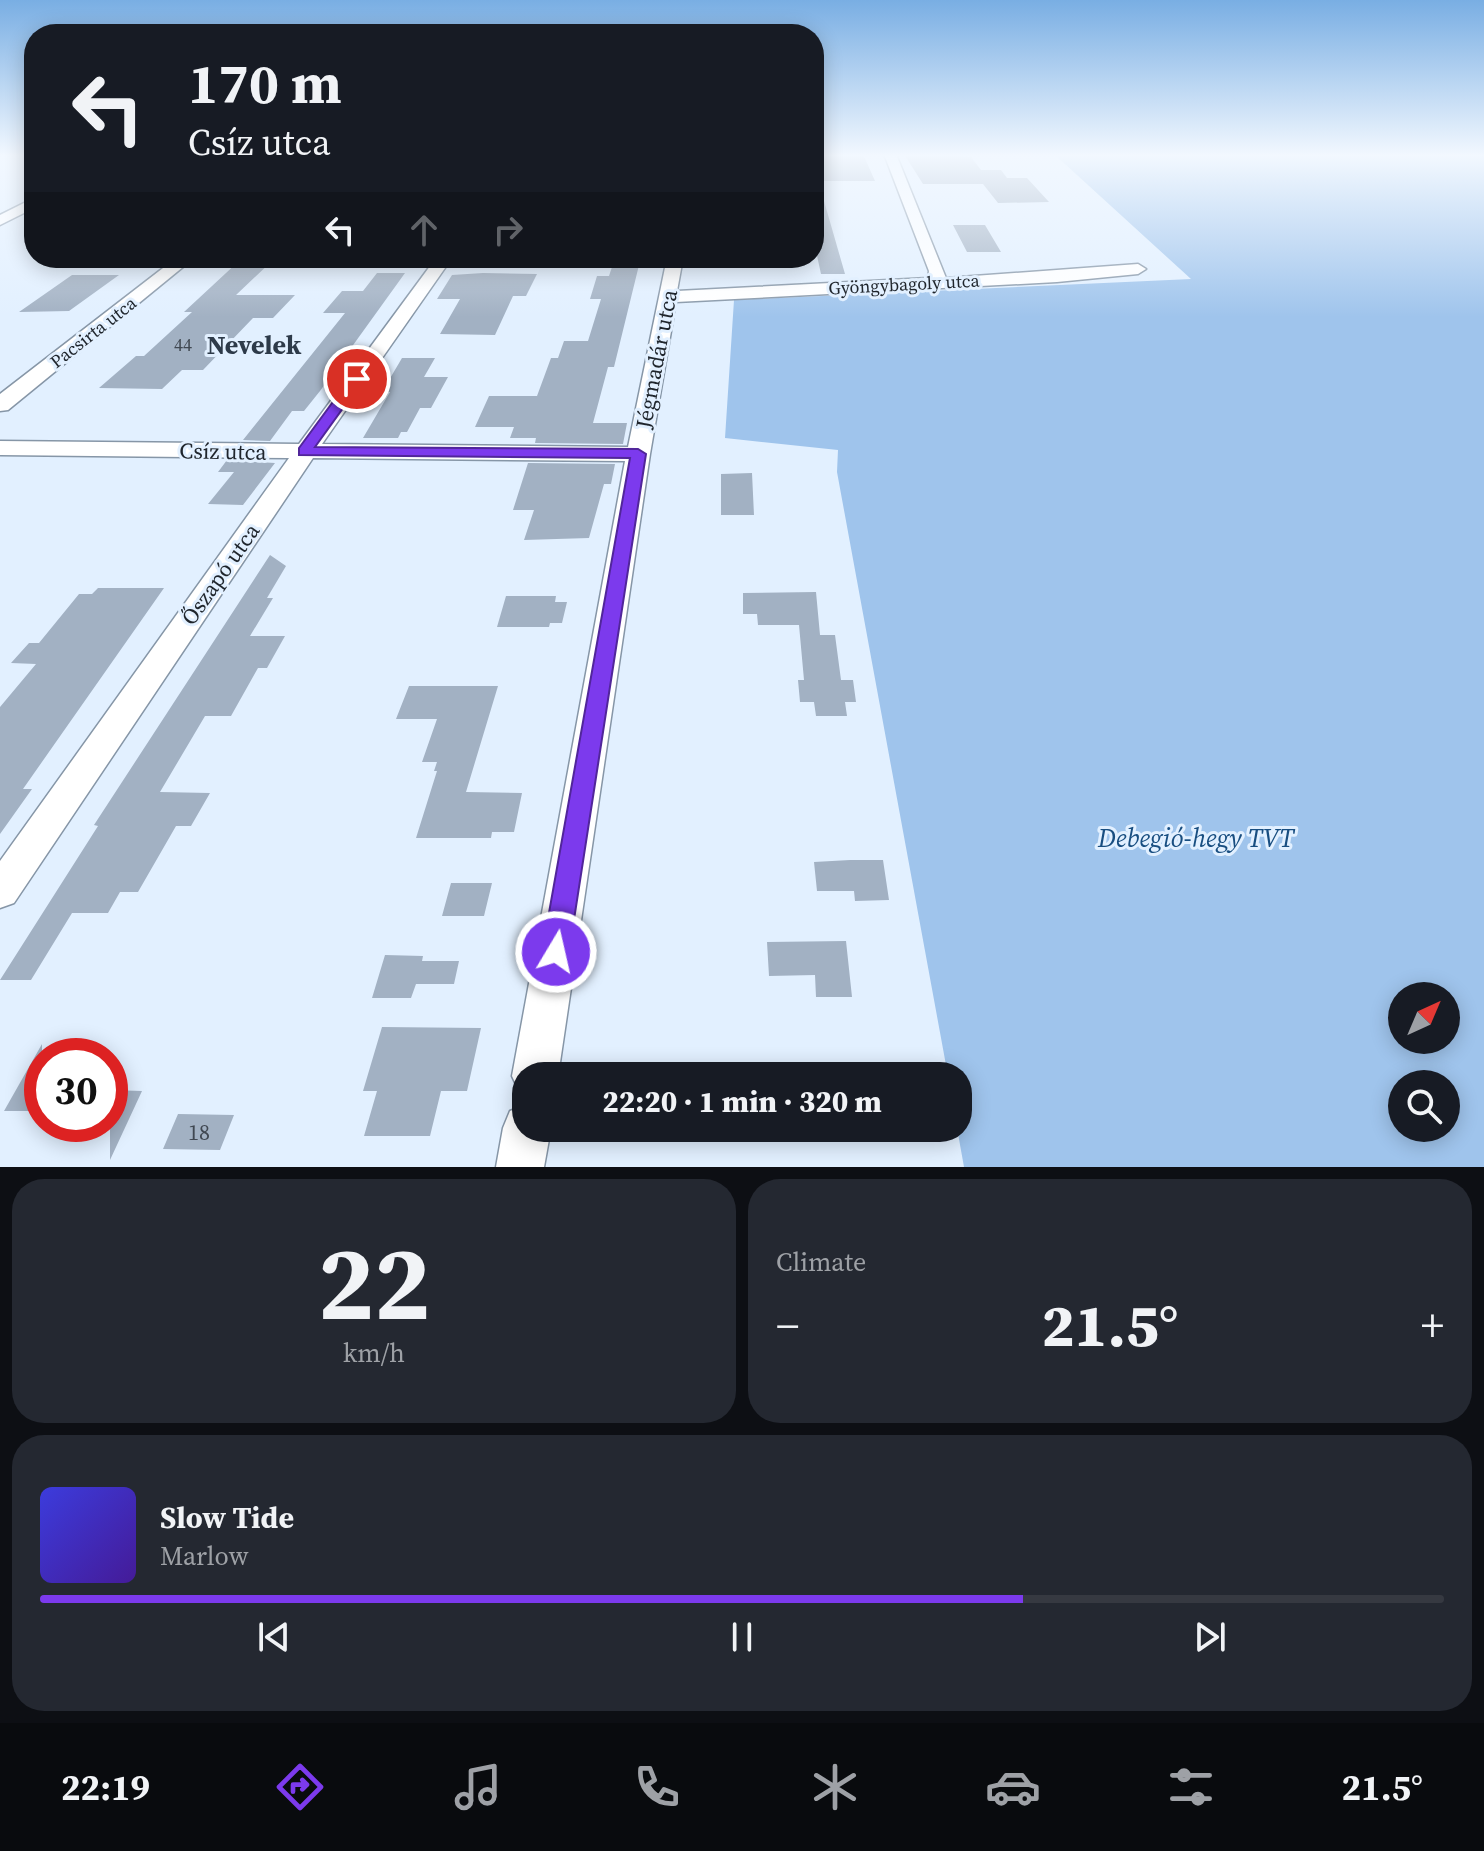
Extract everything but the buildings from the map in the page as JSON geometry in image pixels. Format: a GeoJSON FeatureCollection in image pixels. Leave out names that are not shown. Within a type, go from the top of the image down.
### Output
{"type":"FeatureCollection","features":[{"type":"Feature","properties":{"kind":"street"},"geometry":{"type":"LineString","coordinates":[[0,221],[22,208]]}},
{"type":"Feature","properties":{"kind":"street"},"geometry":{"type":"LineString","coordinates":[[912,208],[937,271],[937,282]]}},
{"type":"Feature","properties":{"kind":"street","name":"Pacsirta utca"},"geometry":{"type":"LineString","coordinates":[[0,405],[173,268]]}},
{"type":"Feature","properties":{"kind":"street","name":"Őszapó utca"},"geometry":{"type":"LineString","coordinates":[[0,892],[305,452],[437,268]]}},
{"type":"Feature","properties":{"kind":"street","name":"Jégmadár utca"},"geometry":{"type":"LineString","coordinates":[[537,1062],[638,454],[673,268]]}},
{"type":"Feature","properties":{"kind":"street","name":"Gyöngybagoly utca"},"geometry":{"type":"LineString","coordinates":[[669,297],[1057,277],[1138,269]]}},
{"type":"Feature","properties":{"kind":"street","name":"Csíz utca"},"geometry":{"type":"LineString","coordinates":[[0,448],[638,454]]}},
{"type":"Feature","properties":{"kind":"street"},"geometry":{"type":"LineString","coordinates":[[520,1167],[524,1142]]}},
{"type":"Feature","properties":{"kind":"green space","name":"Debegió-hegy TVT"},"geometry":{"type":"Polygon","coordinates":[[[1114,208],[1484,208],[1484,1167],[964,1167],[960,1142],[972,1142],[972,1062],[945,1062],[837,472],[838,450],[725,438],[734,300],[1191,279],[1114,208]]]}},
{"type":"Feature","properties":{"kind":"district","name":"Nevelek"},"geometry":{"type":"Point","coordinates":[254,345]}},
{"type":"Feature","properties":{"kind":"route"},"geometry":{"type":"LineString","coordinates":[[357,379],[305,452],[638,454],[556,952]]}}]}
